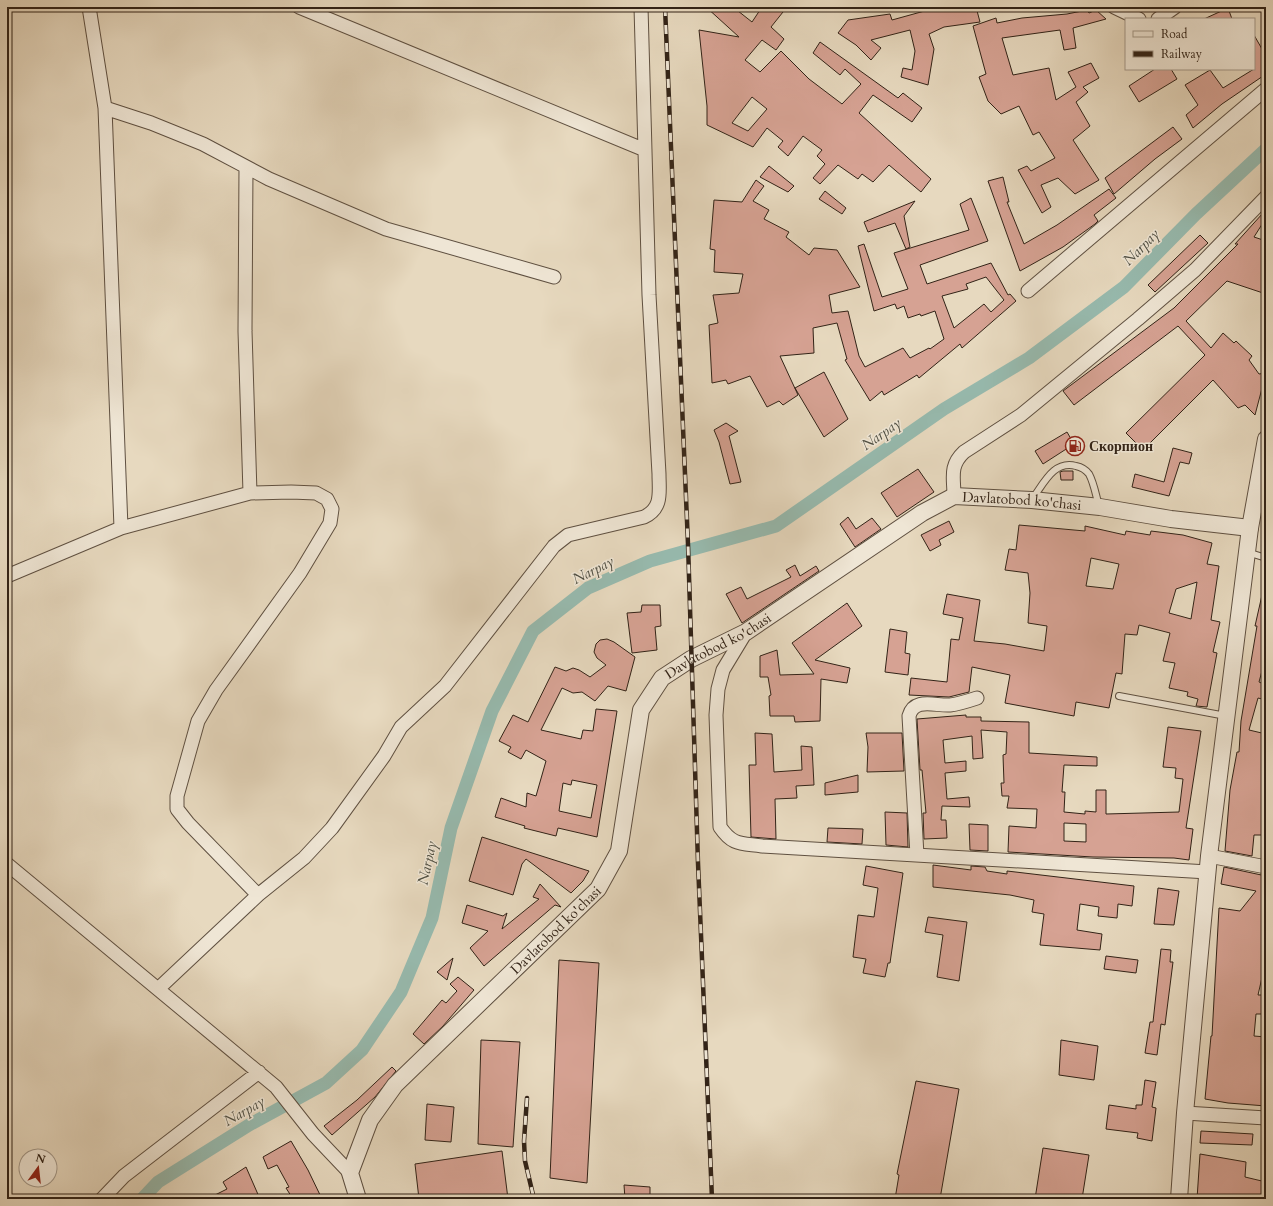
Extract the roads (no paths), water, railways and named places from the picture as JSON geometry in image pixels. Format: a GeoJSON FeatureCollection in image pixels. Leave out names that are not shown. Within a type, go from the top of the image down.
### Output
{"type":"FeatureCollection","features":[{"type":"Feature","properties":{"kind":"street"},"geometry":{"type":"LineString","coordinates":[[89,7],[105,108],[121,528]]}},
{"type":"Feature","properties":{"kind":"street"},"geometry":{"type":"LineString","coordinates":[[158,989],[258,895],[304,858],[332,828],[384,756],[401,727],[445,686],[554,546],[568,535],[644,517],[653,513],[659,503],[649,295],[641,7]]}},
{"type":"Feature","properties":{"kind":"street"},"geometry":{"type":"LineString","coordinates":[[1114,7],[1137,18]]}},
{"type":"Feature","properties":{"kind":"street"},"geometry":{"type":"LineString","coordinates":[[1159,18],[1175,7]]}},
{"type":"Feature","properties":{"kind":"street"},"geometry":{"type":"LineString","coordinates":[[305,8],[645,150]]}},
{"type":"Feature","properties":{"kind":"street"},"geometry":{"type":"LineString","coordinates":[[1028,291],[1266,89]]}},
{"type":"Feature","properties":{"kind":"street"},"geometry":{"type":"LineString","coordinates":[[105,108],[151,123],[195,141],[269,179],[386,229],[554,276]]}},
{"type":"Feature","properties":{"kind":"street"},"geometry":{"type":"LineString","coordinates":[[246,167],[245,331],[250,493]]}},
{"type":"Feature","properties":{"kind":"street"},"geometry":{"type":"LineString","coordinates":[[954,496],[953,467],[956,459],[964,452],[1021,415],[1138,319],[1195,270],[1266,197]]}},
{"type":"Feature","properties":{"kind":"street"},"geometry":{"type":"LineString","coordinates":[[1179,1199],[1185,1113],[1209,856],[1250,528],[1266,439]]}},
{"type":"Feature","properties":{"kind":"street"},"geometry":{"type":"LineString","coordinates":[[7,576],[121,528],[250,493],[316,493],[327,499],[332,509],[330,523],[300,573],[216,690],[198,721],[177,796],[177,809],[188,823],[258,895]]}},
{"type":"Feature","properties":{"kind":"street","name":"Davlatobod ko'chasi"},"geometry":{"type":"LineString","coordinates":[[350,1173],[370,1120],[395,1085],[598,889],[619,851],[641,710],[662,678],[691,659],[746,632],[922,513],[954,496],[1032,500],[1100,507],[1171,519],[1250,528]]}},
{"type":"Feature","properties":{"kind":"street"},"geometry":{"type":"LineString","coordinates":[[746,632],[723,670],[718,689],[716,715],[720,827],[728,839],[738,843],[762,846],[1208,872]]}},
{"type":"Feature","properties":{"kind":"street"},"geometry":{"type":"LineString","coordinates":[[917,855],[909,716],[911,709],[916,705],[926,703],[950,705],[977,698]]}},
{"type":"Feature","properties":{"kind":"street"},"geometry":{"type":"LineString","coordinates":[[1209,856],[1266,867]]}},
{"type":"Feature","properties":{"kind":"street"},"geometry":{"type":"LineString","coordinates":[[7,864],[276,1087],[313,1134],[350,1173],[358,1199]]}},
{"type":"Feature","properties":{"kind":"street"},"geometry":{"type":"LineString","coordinates":[[102,1199],[124,1176],[259,1072]]}},
{"type":"Feature","properties":{"kind":"street"},"geometry":{"type":"LineString","coordinates":[[1185,1113],[1266,1118]]}},
{"type":"Feature","properties":{"kind":"lane"},"geometry":{"type":"LineString","coordinates":[[1032,500],[1053,471],[1061,465],[1070,464],[1080,467],[1088,472],[1100,507]]}},
{"type":"Feature","properties":{"kind":"lane"},"geometry":{"type":"LineString","coordinates":[[1247,552],[1266,558]]}},
{"type":"Feature","properties":{"kind":"lane"},"geometry":{"type":"LineString","coordinates":[[1119,696],[1227,716]]}},
{"type":"Feature","properties":{"kind":"waterway","name":"Narpay"},"geometry":{"type":"LineString","coordinates":[[142,1199],[158,1182],[249,1125],[326,1083],[362,1050],[401,992],[432,918],[451,828],[492,711],[533,631],[588,588],[650,561],[776,526],[944,409],[1029,358],[1124,287],[1196,214],[1266,149]]}},
{"type":"Feature","properties":{"kind":"railway"},"geometry":{"type":"LineString","coordinates":[[665,7],[688,544],[698,863],[712,1199]]}},
{"type":"Feature","properties":{"kind":"railway"},"geometry":{"type":"LineString","coordinates":[[527,1098],[524,1141],[525,1161],[534,1199]]}},
{"type":"Feature","properties":{"kind":"place","name":"Скорпион"},"geometry":{"type":"Point","coordinates":[1075,446]}}]}
